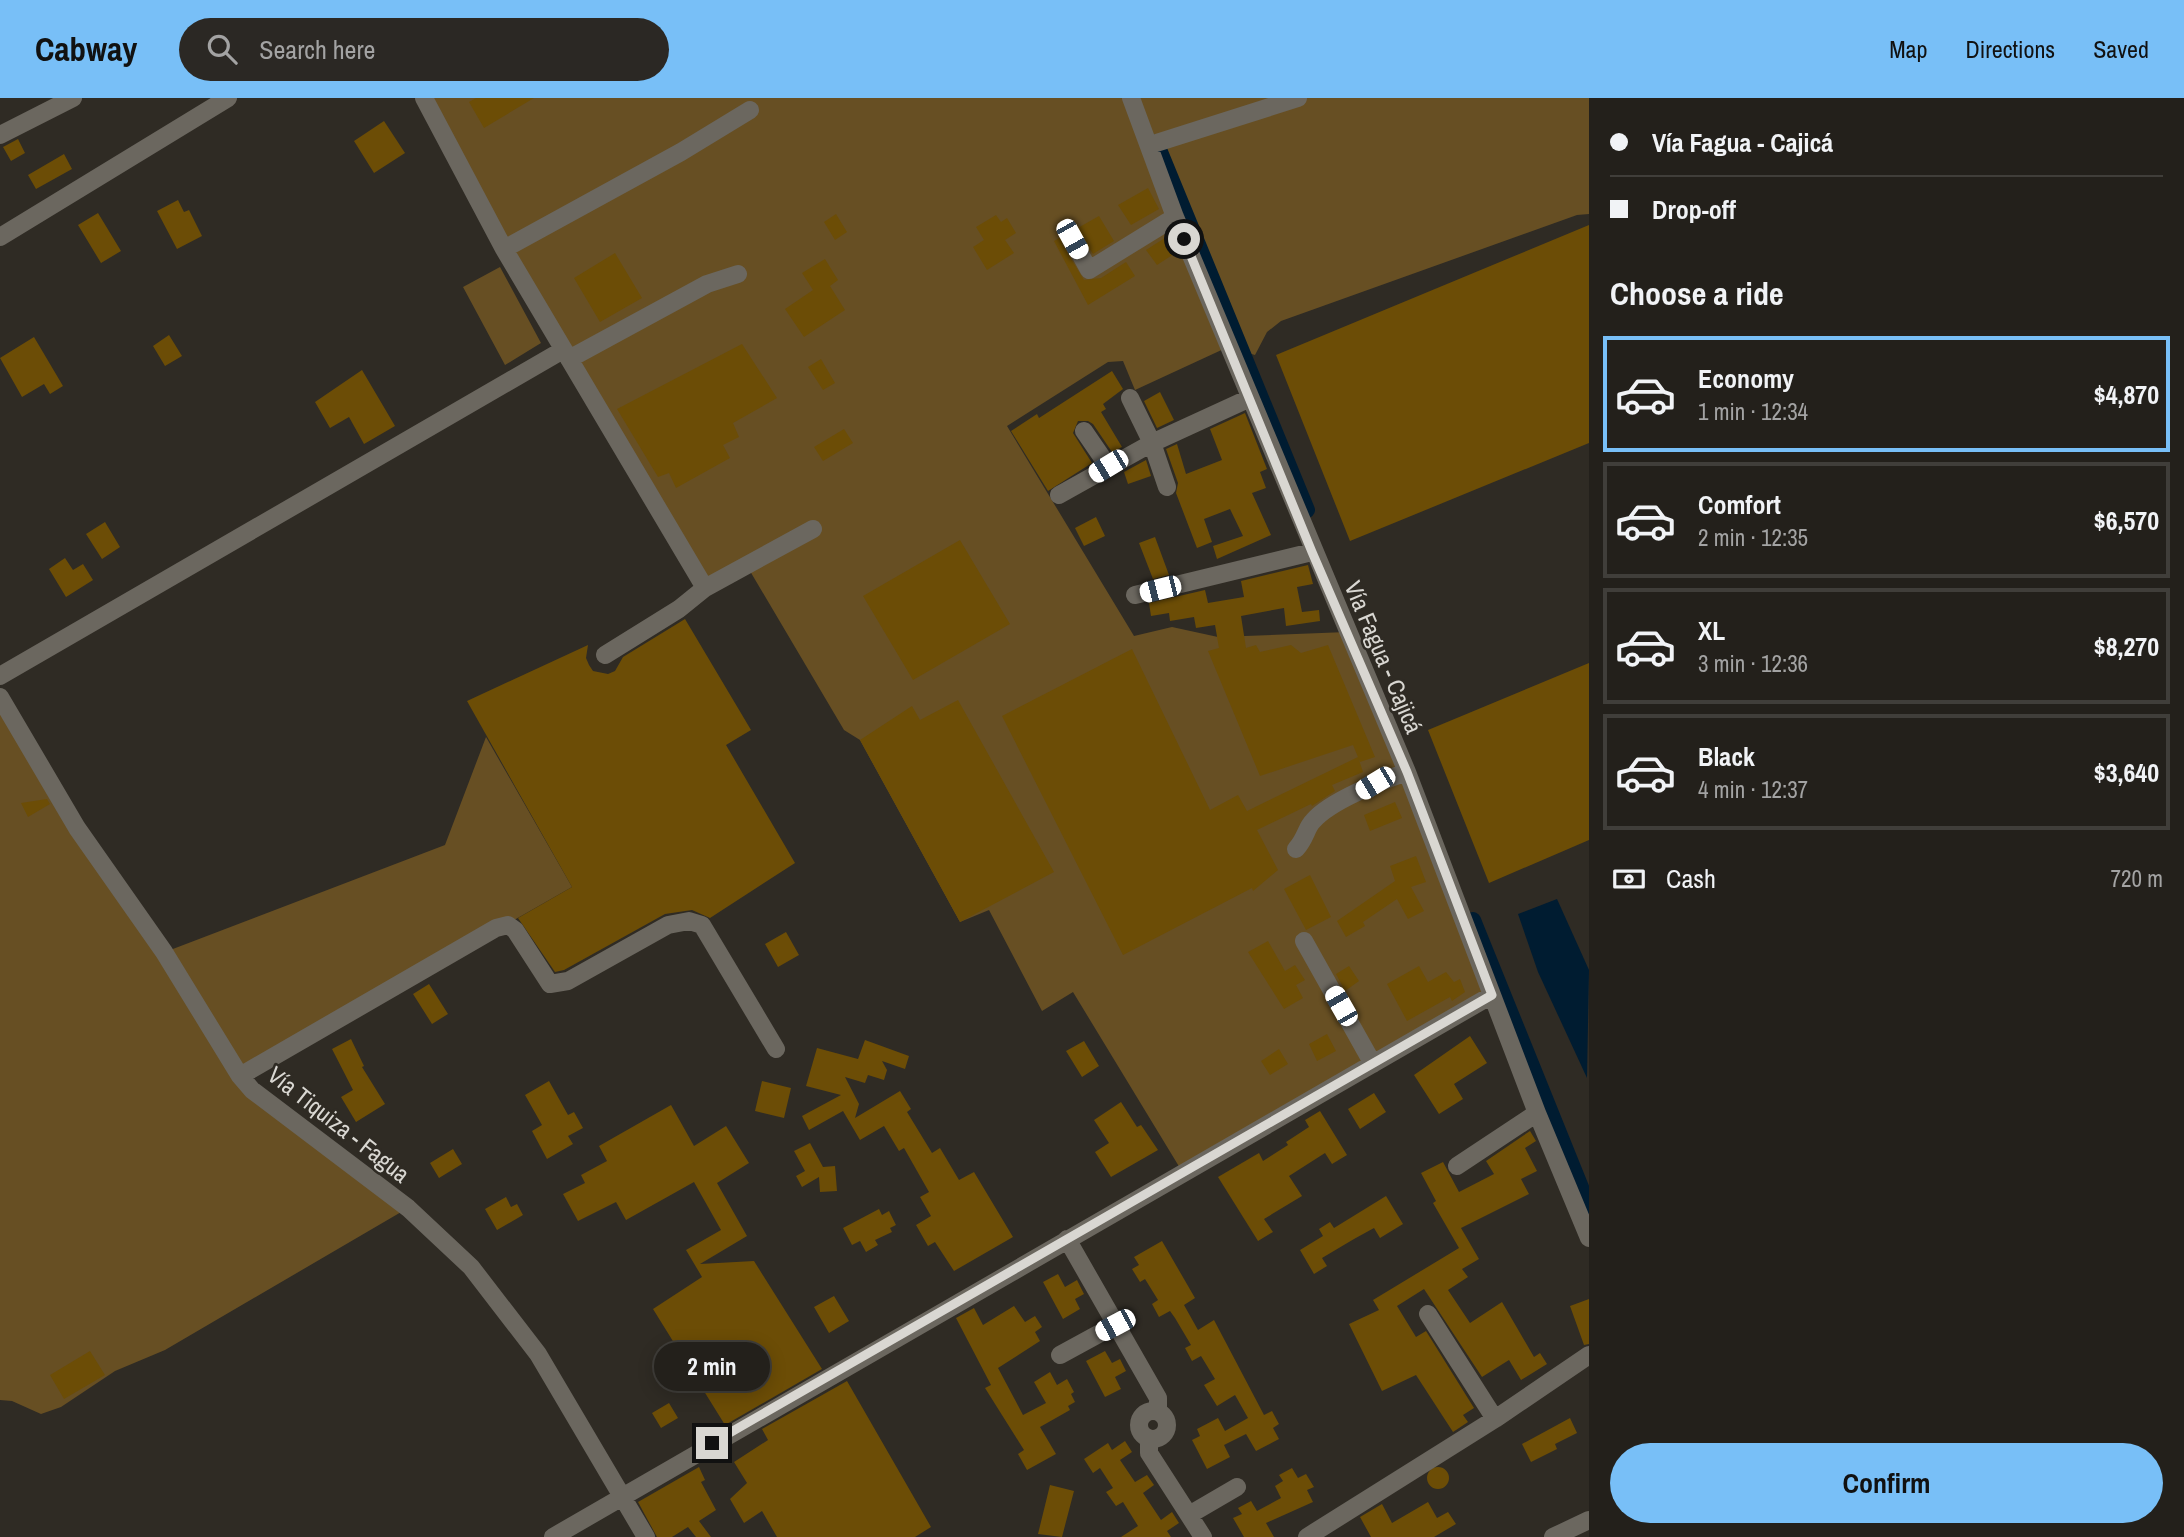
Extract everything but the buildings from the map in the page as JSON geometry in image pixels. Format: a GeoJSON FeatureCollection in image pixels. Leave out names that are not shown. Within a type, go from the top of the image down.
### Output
{"type":"FeatureCollection","features":[{"type":"Feature","properties":{"kind":"street"},"geometry":{"type":"LineString","coordinates":[[0,135],[73,98]]}},
{"type":"Feature","properties":{"kind":"street"},"geometry":{"type":"LineString","coordinates":[[0,237],[228,98]]}},
{"type":"Feature","properties":{"kind":"street"},"geometry":{"type":"LineString","coordinates":[[424,98],[504,249],[705,588]]}},
{"type":"Feature","properties":{"kind":"street","name":"Vía Fagua - Cajicá"},"geometry":{"type":"LineString","coordinates":[[1131,98],[1175,217],[1312,552],[1407,772],[1537,1113],[1589,1238]]}},
{"type":"Feature","properties":{"kind":"street"},"geometry":{"type":"LineString","coordinates":[[1150,145],[1298,98]]}},
{"type":"Feature","properties":{"kind":"street"},"geometry":{"type":"LineString","coordinates":[[504,249],[681,152],[750,110]]}},
{"type":"Feature","properties":{"kind":"street"},"geometry":{"type":"LineString","coordinates":[[1072,239],[1089,270],[1175,217]]}},
{"type":"Feature","properties":{"kind":"street"},"geometry":{"type":"LineString","coordinates":[[0,676],[566,355],[707,284],[738,274]]}},
{"type":"Feature","properties":{"kind":"street"},"geometry":{"type":"LineString","coordinates":[[1130,398],[1152,443],[1167,487]]}},
{"type":"Feature","properties":{"kind":"street"},"geometry":{"type":"LineString","coordinates":[[1059,495],[1152,443],[1250,398]]}},
{"type":"Feature","properties":{"kind":"street"},"geometry":{"type":"LineString","coordinates":[[1084,430],[1108,466]]}},
{"type":"Feature","properties":{"kind":"street"},"geometry":{"type":"LineString","coordinates":[[605,655],[679,609],[705,588],[813,529]]}},
{"type":"Feature","properties":{"kind":"street"},"geometry":{"type":"LineString","coordinates":[[1135,595],[1312,552]]}},
{"type":"Feature","properties":{"kind":"street","name":"Vía Tiquiza - Fagua"},"geometry":{"type":"LineString","coordinates":[[1,703],[77,828],[164,952],[240,1076],[252,1090],[408,1208],[471,1267],[538,1354],[646,1537]]}},
{"type":"Feature","properties":{"kind":"street"},"geometry":{"type":"LineString","coordinates":[[1296,849],[1307,838],[1311,823],[1327,810],[1375,783],[1407,772]]}},
{"type":"Feature","properties":{"kind":"street"},"geometry":{"type":"LineString","coordinates":[[240,1076],[496,928],[508,925],[515,930],[550,984],[568,981],[668,925],[689,921],[702,925],[776,1049]]}},
{"type":"Feature","properties":{"kind":"street"},"geometry":{"type":"LineString","coordinates":[[1304,941],[1373,1064]]}},
{"type":"Feature","properties":{"kind":"street"},"geometry":{"type":"LineString","coordinates":[[553,1537],[1492,995]]}},
{"type":"Feature","properties":{"kind":"street"},"geometry":{"type":"LineString","coordinates":[[1457,1166],[1537,1113]]}},
{"type":"Feature","properties":{"kind":"street"},"geometry":{"type":"LineString","coordinates":[[1067,1239],[1157,1398],[1158,1411],[1166,1417],[1167,1427],[1158,1438],[1149,1439],[1149,1453],[1203,1537]]}},
{"type":"Feature","properties":{"kind":"street"},"geometry":{"type":"LineString","coordinates":[[1428,1314],[1495,1419]]}},
{"type":"Feature","properties":{"kind":"street"},"geometry":{"type":"LineString","coordinates":[[1060,1355],[1115,1325]]}},
{"type":"Feature","properties":{"kind":"street"},"geometry":{"type":"LineString","coordinates":[[1307,1537],[1495,1419],[1589,1355]]}},
{"type":"Feature","properties":{"kind":"street"},"geometry":{"type":"LineString","coordinates":[[1189,1516],[1237,1487]]}},
{"type":"Feature","properties":{"kind":"street"},"geometry":{"type":"LineString","coordinates":[[1553,1537],[1589,1520]]}},
{"type":"Feature","properties":{"kind":"shaded area"},"geometry":{"type":"Polygon","coordinates":[[[424,98],[1589,98],[1589,214],[1577,215],[1281,321],[1267,332],[1255,355],[1228,347],[1135,390],[1123,361],[1108,362],[1007,426],[1134,636],[1172,627],[1218,637],[1347,632],[1492,995],[1183,1173],[1073,992],[1042,1011],[989,910],[960,922],[860,740],[844,730],[747,566],[705,588],[424,98]]]}},
{"type":"Feature","properties":{"kind":"shaded area"},"geometry":{"type":"Polygon","coordinates":[[[500,267],[541,343],[505,365],[463,287],[500,267]]]}},
{"type":"Feature","properties":{"kind":"shaded area"},"geometry":{"type":"Polygon","coordinates":[[[0,708],[165,952],[445,845],[486,737],[572,887],[240,1076],[408,1208],[165,1350],[115,1371],[61,1407],[41,1414],[12,1401],[0,1400],[0,708]]]}},
{"type":"Feature","properties":{"kind":"water"},"geometry":{"type":"Polygon","coordinates":[[[1557,899],[1589,970],[1587,1078],[1538,972],[1518,914],[1557,899]]]}},
{"type":"Feature","properties":{"kind":"waterway"},"geometry":{"type":"LineString","coordinates":[[1156,142],[1307,510]]}},
{"type":"Feature","properties":{"kind":"waterway"},"geometry":{"type":"LineString","coordinates":[[1473,920],[1589,1207]]}},
{"type":"Feature","properties":{"kind":"route"},"geometry":{"type":"LineString","coordinates":[[712,1443],[1492,995],[1407,772],[1312,552],[1184,239]]}}]}
